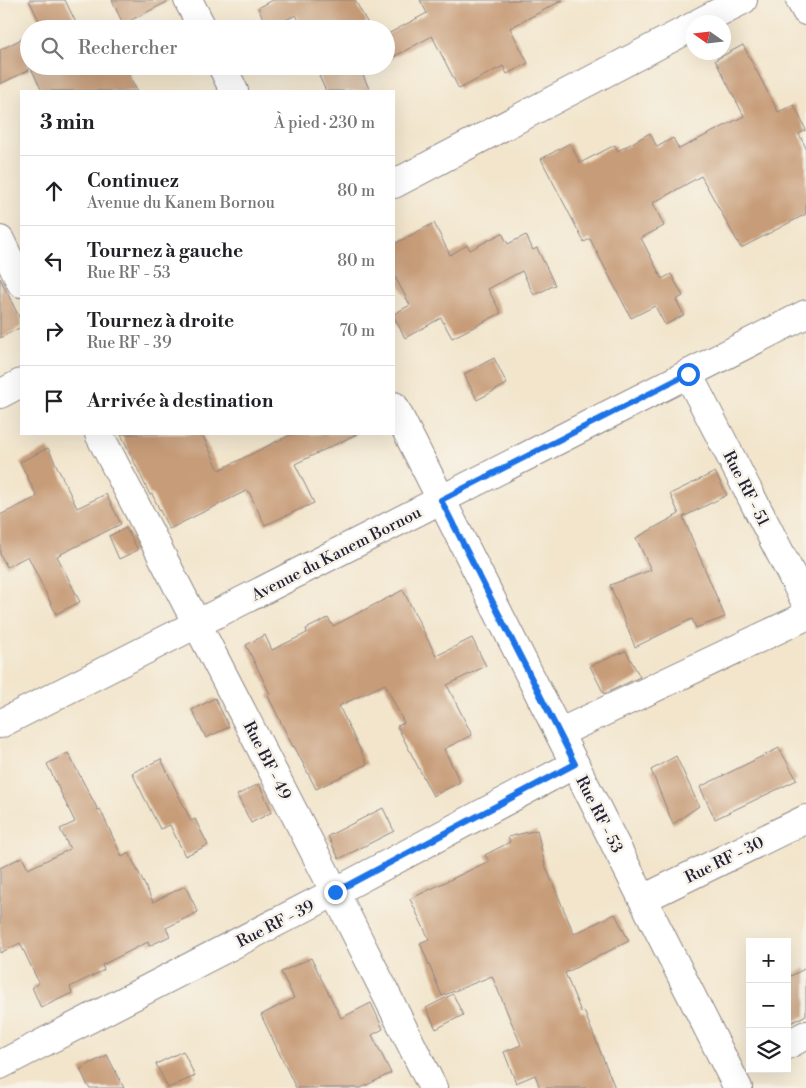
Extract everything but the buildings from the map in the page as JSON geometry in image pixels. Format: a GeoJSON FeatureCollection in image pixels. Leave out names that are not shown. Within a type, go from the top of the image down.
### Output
{"type":"FeatureCollection","features":[{"type":"Feature","properties":{"kind":"street"},"geometry":{"type":"LineString","coordinates":[[188,0],[198,20]]}},
{"type":"Feature","properties":{"kind":"street"},"geometry":{"type":"LineString","coordinates":[[714,15],[743,0]]}},
{"type":"Feature","properties":{"kind":"street"},"geometry":{"type":"LineString","coordinates":[[800,0],[806,11]]}},
{"type":"Feature","properties":{"kind":"street"},"geometry":{"type":"LineString","coordinates":[[395,183],[686,30]]}},
{"type":"Feature","properties":{"kind":"street"},"geometry":{"type":"LineString","coordinates":[[226,75],[234,90]]}},
{"type":"Feature","properties":{"kind":"street"},"geometry":{"type":"LineString","coordinates":[[0,240],[20,280]]}},
{"type":"Feature","properties":{"kind":"street","name":"Avenue du Kanem Bornou"},"geometry":{"type":"LineString","coordinates":[[0,724],[806,314]]}},
{"type":"Feature","properties":{"kind":"street","name":"Rue RF - 51"},"geometry":{"type":"LineString","coordinates":[[688,374],[806,603]]}},
{"type":"Feature","properties":{"kind":"street"},"geometry":{"type":"LineString","coordinates":[[0,394],[20,384]]}},
{"type":"Feature","properties":{"kind":"street","name":"Rue RF - 53"},"geometry":{"type":"LineString","coordinates":[[395,408],[643,899],[740,1075]]}},
{"type":"Feature","properties":{"kind":"street","name":"Rue BF - 49"},"geometry":{"type":"LineString","coordinates":[[100,435],[198,623],[433,1088]]}},
{"type":"Feature","properties":{"kind":"street"},"geometry":{"type":"LineString","coordinates":[[559,733],[806,616]]}},
{"type":"Feature","properties":{"kind":"street","name":"Rue RF - 39"},"geometry":{"type":"LineString","coordinates":[[0,1065],[335,892],[575,764]]}},
{"type":"Feature","properties":{"kind":"street","name":"Rue RF - 30"},"geometry":{"type":"LineString","coordinates":[[643,899],[806,819]]}},
{"type":"Feature","properties":{"kind":"street"},"geometry":{"type":"LineString","coordinates":[[791,1043],[806,1035]]}},
{"type":"Feature","properties":{"kind":"route"},"geometry":{"type":"LineString","coordinates":[[335,892],[575,764],[441,500],[688,374]]}}]}
